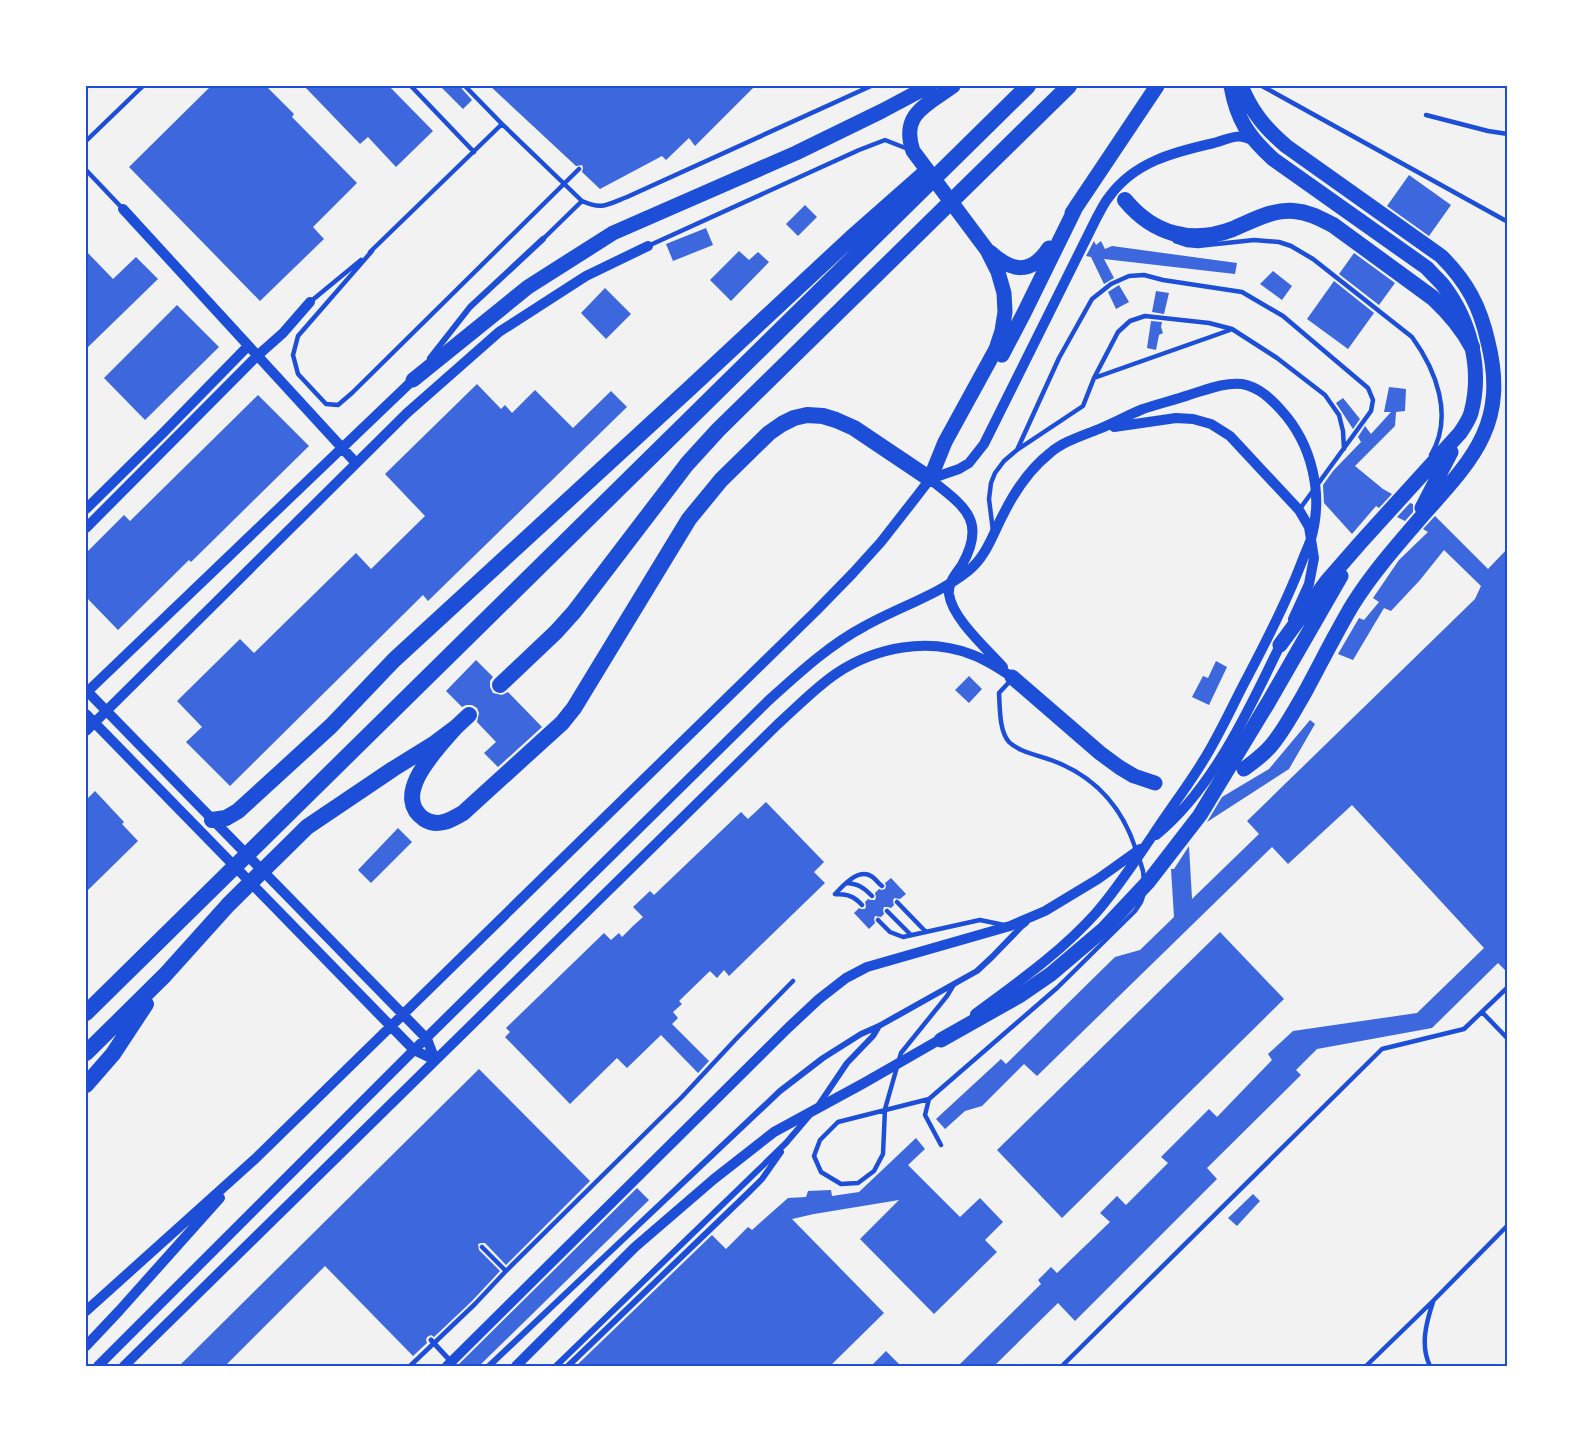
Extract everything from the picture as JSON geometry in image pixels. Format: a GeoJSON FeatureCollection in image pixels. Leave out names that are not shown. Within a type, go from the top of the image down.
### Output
{"type":"FeatureCollection","features":[{"type":"Feature","properties":{"kind":"highway"},"geometry":{"type":"LineString","coordinates":[[413,380],[528,287],[613,233],[796,153],[929,86]]}},
{"type":"Feature","properties":{"kind":"highway"},"geometry":{"type":"LineString","coordinates":[[930,478],[945,442],[996,349],[1005,312],[1004,293],[998,272],[987,250],[913,151],[909,134],[910,123],[916,114],[953,86]]}},
{"type":"Feature","properties":{"kind":"highway"},"geometry":{"type":"LineString","coordinates":[[86,1013],[1028,86]]}},
{"type":"Feature","properties":{"kind":"highway"},"geometry":{"type":"LineString","coordinates":[[500,685],[574,612],[687,464],[718,430],[1069,86]]}},
{"type":"Feature","properties":{"kind":"highway"},"geometry":{"type":"LineString","coordinates":[[987,250],[1010,267],[1030,266],[1039,260],[1157,86]]}},
{"type":"Feature","properties":{"kind":"highway"},"geometry":{"type":"LineString","coordinates":[[1231,86],[1244,127],[1256,143],[1273,159],[1426,268],[1442,283],[1457,305],[1465,323],[1476,370],[1471,415],[1412,527]]}},
{"type":"Feature","properties":{"kind":"highway"},"geometry":{"type":"LineString","coordinates":[[1241,86],[1258,118],[1286,146],[1441,256],[1455,270],[1479,309],[1494,367],[1492,404],[1487,426],[1477,449],[1461,472],[1412,527],[1371,579],[1354,604],[1287,725],[1273,744],[1244,769]]}},
{"type":"Feature","properties":{"kind":"highway"},"geometry":{"type":"LineString","coordinates":[[212,820],[226,818],[238,811],[331,726],[394,660],[851,238],[952,149],[994,119]]}},
{"type":"Feature","properties":{"kind":"highway"},"geometry":{"type":"LineString","coordinates":[[1125,200],[1143,219],[1165,231],[1190,236],[1216,234],[1264,215],[1279,212],[1294,210],[1307,213],[1333,225],[1433,298],[1448,312],[1472,347]]}},
{"type":"Feature","properties":{"kind":"highway"},"geometry":{"type":"LineString","coordinates":[[930,478],[948,453],[984,389],[1077,205]]}},
{"type":"Feature","properties":{"kind":"highway"},"geometry":{"type":"LineString","coordinates":[[455,728],[424,765],[416,779],[413,791],[413,803],[418,813],[427,821],[437,824],[450,821],[463,813],[568,715],[689,519],[721,480],[769,433],[782,424],[807,415],[836,420],[854,428],[930,478]]}},
{"type":"Feature","properties":{"kind":"highway"},"geometry":{"type":"LineString","coordinates":[[1280,645],[1328,581],[1361,542],[1461,434]]}},
{"type":"Feature","properties":{"kind":"highway"},"geometry":{"type":"LineString","coordinates":[[941,1040],[1035,985],[1083,948],[1119,915],[1149,881],[1200,815],[1361,542]]}},
{"type":"Feature","properties":{"kind":"highway"},"geometry":{"type":"LineString","coordinates":[[1012,678],[1119,767],[1134,776],[1155,783]]}},
{"type":"Feature","properties":{"kind":"highway"},"geometry":{"type":"LineString","coordinates":[[86,1053],[165,975],[228,905],[307,827],[435,743],[470,715]]}},
{"type":"Feature","properties":{"kind":"highway"},"geometry":{"type":"LineString","coordinates":[[86,1085],[113,1054],[165,975]]}},
{"type":"Feature","properties":{"kind":"street"},"geometry":{"type":"LineString","coordinates":[[86,1312],[104,1293],[255,1159],[676,749],[853,573],[904,513],[930,478],[969,463],[984,444],[1097,217],[1109,196],[1125,179],[1140,167],[1174,152],[1234,136],[1244,136],[1256,143]]}},
{"type":"Feature","properties":{"kind":"street"},"geometry":{"type":"LineString","coordinates":[[123,209],[356,463]]}},
{"type":"Feature","properties":{"kind":"street"},"geometry":{"type":"LineString","coordinates":[[435,1060],[427,1039],[86,691],[413,380],[471,307],[543,240]]}},
{"type":"Feature","properties":{"kind":"street"},"geometry":{"type":"LineString","coordinates":[[86,731],[407,413],[500,332],[586,276],[648,246]]}},
{"type":"Feature","properties":{"kind":"street"},"geometry":{"type":"LineString","coordinates":[[86,528],[257,356],[283,333],[310,302]]}},
{"type":"Feature","properties":{"kind":"street"},"geometry":{"type":"LineString","coordinates":[[86,509],[248,346]]}},
{"type":"Feature","properties":{"kind":"street"},"geometry":{"type":"LineString","coordinates":[[98,1366],[414,1050],[806,667],[842,639],[950,583],[970,570],[980,559],[1018,490],[1050,452],[1071,439],[1141,410],[1210,388],[1238,384],[1261,392],[1272,400],[1288,418],[1303,442],[1310,460],[1315,480],[1316,499],[1311,537],[1292,588],[1204,761],[1097,911],[1033,972],[941,1040],[774,1132],[714,1179],[635,1247],[516,1366]]}},
{"type":"Feature","properties":{"kind":"street"},"geometry":{"type":"LineString","coordinates":[[489,1366],[780,1091],[823,1058],[976,971],[1021,927],[1098,879],[1137,851],[1171,823],[1196,796],[1224,753],[1309,584],[1314,558],[1310,527],[1299,510],[1230,436],[1211,424],[1193,418],[1176,418],[1102,428]]}},
{"type":"Feature","properties":{"kind":"street"},"geometry":{"type":"LineString","coordinates":[[930,478],[964,507],[971,519],[971,542],[962,564],[950,583],[949,593],[955,612],[1012,678]]}},
{"type":"Feature","properties":{"kind":"street"},"geometry":{"type":"LineString","coordinates":[[124,1366],[778,724],[836,674],[859,660],[882,652],[909,646],[928,646],[972,654],[1012,678]]}},
{"type":"Feature","properties":{"kind":"street"},"geometry":{"type":"LineString","coordinates":[[86,714],[414,1050],[435,1060]]}},
{"type":"Feature","properties":{"kind":"street"},"geometry":{"type":"LineString","coordinates":[[447,1366],[789,1028],[846,978],[867,967],[1010,926],[1045,911]]}},
{"type":"Feature","properties":{"kind":"street"},"geometry":{"type":"LineString","coordinates":[[556,1366],[786,1143],[816,1107],[847,1063],[873,1036],[879,1026]]}},
{"type":"Feature","properties":{"kind":"street"},"geometry":{"type":"LineString","coordinates":[[568,1366],[756,1185],[813,1111]]}},
{"type":"Feature","properties":{"kind":"street"},"geometry":{"type":"LineString","coordinates":[[86,1346],[255,1159]]}},
{"type":"Feature","properties":{"kind":"street"},"geometry":{"type":"LineString","coordinates":[[86,1341],[119,1311]]}},
{"type":"Feature","properties":{"kind":"street"},"geometry":{"type":"LineString","coordinates":[[431,1341],[455,1366]]}},
{"type":"Feature","properties":{"kind":"lane"},"geometry":{"type":"LineString","coordinates":[[86,141],[143,86]]}},
{"type":"Feature","properties":{"kind":"lane"},"geometry":{"type":"LineString","coordinates":[[411,86],[474,152]]}},
{"type":"Feature","properties":{"kind":"lane"},"geometry":{"type":"LineString","coordinates":[[465,86],[582,201],[595,207],[607,205],[871,86]]}},
{"type":"Feature","properties":{"kind":"lane"},"geometry":{"type":"LineString","coordinates":[[1262,86],[1508,222]]}},
{"type":"Feature","properties":{"kind":"lane"},"geometry":{"type":"LineString","coordinates":[[1426,115],[1508,134]]}},
{"type":"Feature","properties":{"kind":"lane"},"geometry":{"type":"LineString","coordinates":[[310,302],[372,251],[502,124]]}},
{"type":"Feature","properties":{"kind":"lane"},"geometry":{"type":"LineString","coordinates":[[648,246],[885,140],[913,151]]}},
{"type":"Feature","properties":{"kind":"lane"},"geometry":{"type":"LineString","coordinates":[[372,251],[298,336],[293,355],[298,374],[326,404],[338,405],[352,393],[579,169]]}},
{"type":"Feature","properties":{"kind":"lane"},"geometry":{"type":"LineString","coordinates":[[86,170],[123,209]]}},
{"type":"Feature","properties":{"kind":"lane"},"geometry":{"type":"LineString","coordinates":[[543,240],[582,201]]}},
{"type":"Feature","properties":{"kind":"lane"},"geometry":{"type":"LineString","coordinates":[[1143,219],[1164,236],[1187,245],[1210,246],[1254,240],[1279,242],[1291,246],[1313,259],[1412,337],[1433,371],[1442,412],[1440,432],[1433,451],[1406,494]]}},
{"type":"Feature","properties":{"kind":"lane"},"geometry":{"type":"LineString","coordinates":[[1017,450],[1059,358],[1092,299],[1111,284],[1129,276],[1144,275],[1242,292],[1283,315],[1368,388],[1372,400],[1371,411],[1299,510]]}},
{"type":"Feature","properties":{"kind":"lane"},"geometry":{"type":"LineString","coordinates":[[993,537],[989,499],[995,473],[1017,450],[1083,406],[1094,378],[1118,332],[1130,321],[1145,316],[1209,323],[1232,329],[1277,358],[1325,395],[1339,415],[1344,449]]}},
{"type":"Feature","properties":{"kind":"lane"},"geometry":{"type":"LineString","coordinates":[[1094,378],[1232,329]]}},
{"type":"Feature","properties":{"kind":"lane"},"geometry":{"type":"LineString","coordinates":[[954,983],[947,996],[901,1053],[885,1109],[883,1154],[874,1171],[858,1183],[841,1184],[821,1172],[814,1156],[820,1140],[838,1122],[885,1109],[929,1099],[1057,988],[1142,902],[1143,871],[1133,838],[1112,802],[1082,774],[1060,763],[1018,748],[1008,741],[1000,715],[999,693],[1012,678]]}},
{"type":"Feature","properties":{"kind":"lane"},"geometry":{"type":"LineString","coordinates":[[862,905],[857,899],[847,894],[835,894],[855,876],[862,874],[870,875],[882,886]]}},
{"type":"Feature","properties":{"kind":"lane"},"geometry":{"type":"LineString","coordinates":[[847,883],[862,886],[872,896]]}},
{"type":"Feature","properties":{"kind":"lane"},"geometry":{"type":"LineString","coordinates":[[897,902],[926,932]]}},
{"type":"Feature","properties":{"kind":"lane"},"geometry":{"type":"LineString","coordinates":[[887,911],[911,935]]}},
{"type":"Feature","properties":{"kind":"lane"},"geometry":{"type":"LineString","coordinates":[[878,920],[895,935],[903,937],[980,920],[1010,926]]}},
{"type":"Feature","properties":{"kind":"lane"},"geometry":{"type":"LineString","coordinates":[[410,1366],[682,1097],[793,981]]}},
{"type":"Feature","properties":{"kind":"lane"},"geometry":{"type":"LineString","coordinates":[[1062,1366],[1382,1049],[1464,1029],[1508,987]]}},
{"type":"Feature","properties":{"kind":"lane"},"geometry":{"type":"LineString","coordinates":[[1482,1012],[1508,1039]]}},
{"type":"Feature","properties":{"kind":"lane"},"geometry":{"type":"LineString","coordinates":[[929,1099],[925,1115],[941,1145]]}},
{"type":"Feature","properties":{"kind":"lane"},"geometry":{"type":"LineString","coordinates":[[1366,1366],[1508,1225]]}},
{"type":"Feature","properties":{"kind":"lane"},"geometry":{"type":"LineString","coordinates":[[482,1247],[506,1271]]}},
{"type":"Feature","properties":{"kind":"lane"},"geometry":{"type":"LineString","coordinates":[[1430,1366],[1425,1344],[1427,1321],[1433,1301]]}},
{"type":"Feature","properties":{"kind":"building"},"geometry":{"type":"Polygon","coordinates":[[[211,86],[266,86],[294,114],[292,117],[357,183],[313,227],[324,239],[260,301],[129,167],[211,86]]]}},
{"type":"Feature","properties":{"kind":"building"},"geometry":{"type":"Polygon","coordinates":[[[304,86],[389,86],[433,131],[396,167],[368,137],[360,144],[304,86]]]}},
{"type":"Feature","properties":{"kind":"building"},"geometry":{"type":"Polygon","coordinates":[[[440,86],[461,86],[472,100],[463,109],[440,86]]]}},
{"type":"Feature","properties":{"kind":"building"},"geometry":{"type":"Polygon","coordinates":[[[490,86],[755,86],[695,146],[689,138],[666,160],[662,156],[600,189],[582,172],[582,165],[576,166],[490,86]]]}},
{"type":"Feature","properties":{"kind":"building"},"geometry":{"type":"Polygon","coordinates":[[[1409,175],[1451,205],[1429,236],[1387,206],[1409,175]]]}},
{"type":"Feature","properties":{"kind":"building"},"geometry":{"type":"Polygon","coordinates":[[[805,205],[817,217],[798,236],[786,224],[805,205]]]}},
{"type":"Feature","properties":{"kind":"building"},"geometry":{"type":"Polygon","coordinates":[[[706,228],[713,245],[673,261],[666,244],[706,228]]]}},
{"type":"Feature","properties":{"kind":"building"},"geometry":{"type":"Polygon","coordinates":[[[1094,241],[1096,245],[1101,241],[1105,249],[1112,246],[1237,263],[1235,274],[1104,259],[1114,278],[1104,284],[1091,257],[1086,256],[1094,241]]]}},
{"type":"Feature","properties":{"kind":"building"},"geometry":{"type":"Polygon","coordinates":[[[86,251],[113,279],[136,257],[158,279],[86,349],[86,251]]]}},
{"type":"Feature","properties":{"kind":"building"},"geometry":{"type":"Polygon","coordinates":[[[739,251],[749,260],[758,252],[769,262],[731,301],[710,280],[739,251]]]}},
{"type":"Feature","properties":{"kind":"building"},"geometry":{"type":"Polygon","coordinates":[[[1354,253],[1395,283],[1379,305],[1339,274],[1354,253]]]}},
{"type":"Feature","properties":{"kind":"building"},"geometry":{"type":"Polygon","coordinates":[[[1273,271],[1292,286],[1282,300],[1260,284],[1273,271]]]}},
{"type":"Feature","properties":{"kind":"building"},"geometry":{"type":"Polygon","coordinates":[[[1334,281],[1374,313],[1348,349],[1307,319],[1334,281]]]}},
{"type":"Feature","properties":{"kind":"building"},"geometry":{"type":"Polygon","coordinates":[[[1119,285],[1129,302],[1116,309],[1108,292],[1119,285]]]}},
{"type":"Feature","properties":{"kind":"building"},"geometry":{"type":"Polygon","coordinates":[[[605,288],[631,314],[606,339],[581,313],[605,288]]]}},
{"type":"Feature","properties":{"kind":"building"},"geometry":{"type":"Polygon","coordinates":[[[1156,291],[1169,293],[1164,314],[1152,312],[1156,291]]]}},
{"type":"Feature","properties":{"kind":"building"},"geometry":{"type":"Polygon","coordinates":[[[177,305],[219,347],[145,420],[104,378],[177,305]]]}},
{"type":"Feature","properties":{"kind":"building"},"geometry":{"type":"Polygon","coordinates":[[[1151,321],[1162,322],[1163,333],[1159,335],[1156,350],[1147,348],[1151,321]]]}},
{"type":"Feature","properties":{"kind":"building"},"geometry":{"type":"Polygon","coordinates":[[[477,384],[501,409],[505,405],[512,413],[535,390],[573,428],[611,391],[627,407],[428,601],[423,595],[230,786],[186,742],[202,727],[177,701],[240,639],[254,653],[356,553],[371,569],[425,516],[385,474],[477,384]]]}},
{"type":"Feature","properties":{"kind":"building"},"geometry":{"type":"Polygon","coordinates":[[[1389,387],[1406,389],[1405,411],[1396,412],[1395,426],[1355,466],[1392,494],[1379,508],[1376,506],[1352,534],[1324,503],[1323,485],[1361,442],[1358,437],[1365,426],[1371,434],[1391,412],[1384,412],[1389,387]]]}},
{"type":"Feature","properties":{"kind":"building"},"geometry":{"type":"Polygon","coordinates":[[[258,395],[309,446],[118,630],[86,597],[86,553],[124,515],[130,521],[258,395]]]}},
{"type":"Feature","properties":{"kind":"building"},"geometry":{"type":"Polygon","coordinates":[[[1343,398],[1360,419],[1353,429],[1336,403],[1343,398]]]}},
{"type":"Feature","properties":{"kind":"building"},"geometry":{"type":"Polygon","coordinates":[[[1410,503],[1413,504],[1413,512],[1405,521],[1397,517],[1410,503]]]}},
{"type":"Feature","properties":{"kind":"building"},"geometry":{"type":"Polygon","coordinates":[[[1435,516],[1488,569],[1508,548],[1508,973],[1498,963],[1432,1028],[1317,1049],[1296,1070],[1301,1075],[1207,1168],[1217,1179],[1075,1321],[1058,1303],[994,1366],[958,1366],[1041,1284],[1038,1280],[1051,1267],[1057,1273],[1110,1222],[1100,1213],[1117,1196],[1126,1205],[1168,1163],[1161,1157],[1209,1109],[1217,1117],[1272,1060],[1268,1054],[1293,1031],[1417,1013],[1484,948],[1352,805],[1288,864],[1272,847],[1037,1076],[1024,1064],[982,1106],[965,1111],[945,1129],[936,1119],[1001,1059],[1006,1064],[1115,957],[1140,950],[1174,917],[1171,869],[1174,869],[1189,846],[1192,899],[1259,834],[1247,821],[1475,599],[1481,586],[1444,550],[1391,611],[1384,608],[1353,660],[1338,654],[1359,618],[1364,620],[1379,602],[1373,598],[1399,560],[1428,532],[1423,529],[1435,516]]]}},
{"type":"Feature","properties":{"kind":"building"},"geometry":{"type":"Polygon","coordinates":[[[476,660],[493,677],[490,687],[493,693],[502,695],[508,692],[542,727],[498,767],[484,753],[496,742],[477,722],[479,713],[477,708],[472,705],[462,707],[446,691],[476,660]]]}},
{"type":"Feature","properties":{"kind":"building"},"geometry":{"type":"Polygon","coordinates":[[[1216,661],[1227,667],[1209,705],[1192,697],[1203,676],[1208,678],[1216,661]]]}},
{"type":"Feature","properties":{"kind":"building"},"geometry":{"type":"Polygon","coordinates":[[[969,676],[982,689],[969,703],[955,690],[969,676]]]}},
{"type":"Feature","properties":{"kind":"building"},"geometry":{"type":"Polygon","coordinates":[[[1310,720],[1315,724],[1289,769],[1207,822],[1222,797],[1269,769],[1310,720]]]}},
{"type":"Feature","properties":{"kind":"building"},"geometry":{"type":"Polygon","coordinates":[[[95,791],[138,841],[86,892],[86,800],[95,791]]]}},
{"type":"Feature","properties":{"kind":"building"},"geometry":{"type":"Polygon","coordinates":[[[766,802],[824,862],[814,872],[825,883],[729,976],[724,970],[717,978],[710,971],[679,1001],[682,1004],[673,1012],[678,1018],[672,1024],[709,1061],[698,1073],[661,1035],[627,1068],[617,1058],[570,1104],[505,1037],[510,1032],[506,1028],[604,933],[611,940],[619,933],[622,937],[643,917],[633,907],[650,891],[654,895],[741,812],[748,819],[766,802]]]}},
{"type":"Feature","properties":{"kind":"building"},"geometry":{"type":"Polygon","coordinates":[[[398,828],[412,842],[371,883],[358,870],[398,828]]]}},
{"type":"Feature","properties":{"kind":"building"},"geometry":{"type":"Polygon","coordinates":[[[891,878],[906,894],[900,899],[894,898],[894,905],[891,908],[884,907],[884,914],[881,917],[875,916],[875,923],[869,929],[854,913],[859,908],[865,909],[865,902],[868,899],[875,900],[875,893],[879,889],[885,889],[885,883],[891,878]]]}},
{"type":"Feature","properties":{"kind":"building"},"geometry":{"type":"Polygon","coordinates":[[[1220,932],[1284,999],[1062,1218],[997,1150],[1220,932]]]}},
{"type":"Feature","properties":{"kind":"building"},"geometry":{"type":"Polygon","coordinates":[[[479,1069],[590,1181],[506,1265],[485,1243],[478,1244],[479,1250],[500,1271],[472,1301],[434,1337],[431,1335],[427,1337],[427,1343],[413,1356],[325,1266],[225,1366],[179,1366],[479,1069]]]}},
{"type":"Feature","properties":{"kind":"building"},"geometry":{"type":"Polygon","coordinates":[[[916,1138],[925,1149],[908,1165],[960,1217],[980,1198],[1003,1222],[985,1240],[997,1252],[934,1314],[860,1239],[899,1200],[792,1219],[884,1313],[830,1366],[576,1366],[712,1235],[726,1249],[748,1227],[752,1230],[788,1198],[806,1197],[808,1191],[831,1190],[832,1196],[859,1192],[916,1138]]]}},
{"type":"Feature","properties":{"kind":"building"},"geometry":{"type":"Polygon","coordinates":[[[637,1188],[649,1200],[479,1366],[460,1366],[459,1364],[637,1188]]]}},
{"type":"Feature","properties":{"kind":"building"},"geometry":{"type":"Polygon","coordinates":[[[1253,1194],[1260,1201],[1237,1226],[1228,1218],[1253,1194]]]}},
{"type":"Feature","properties":{"kind":"building"},"geometry":{"type":"Polygon","coordinates":[[[886,1351],[901,1366],[871,1366],[886,1351]]]}}]}
